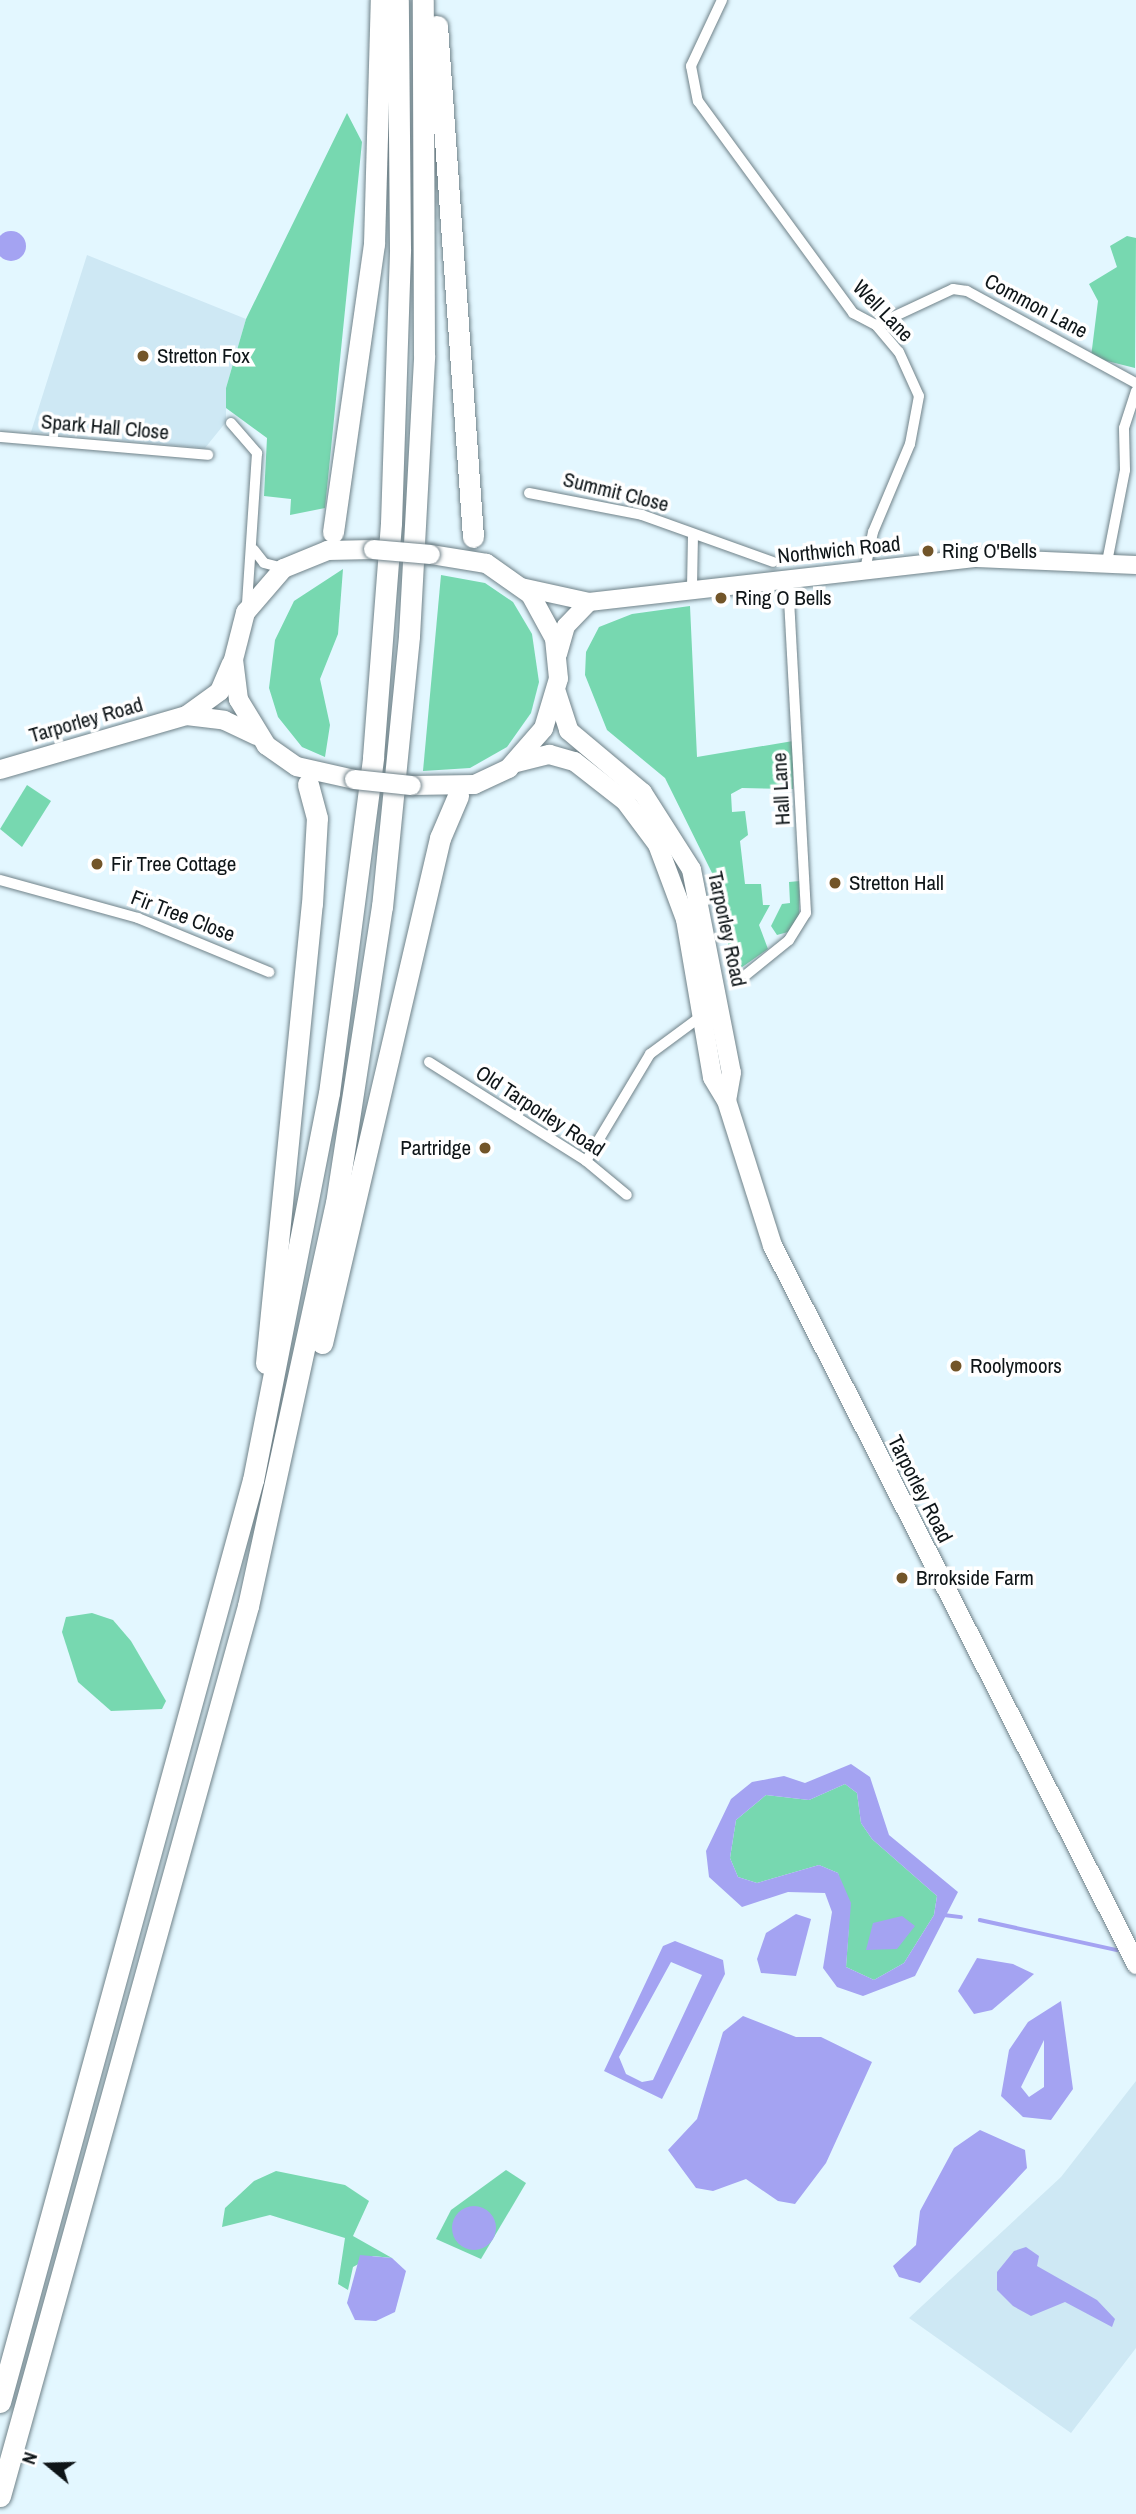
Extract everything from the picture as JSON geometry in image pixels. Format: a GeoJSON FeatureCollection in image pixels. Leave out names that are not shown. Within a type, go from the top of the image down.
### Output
{"type":"FeatureCollection","features":[{"type":"Feature","properties":{"kind":"highway"},"geometry":{"type":"LineString","coordinates":[[253,1480],[307,970],[317,818],[302,775],[256,735],[238,699],[233,659],[245,612],[284,568],[309,555],[333,532],[374,244],[381,0]]}},
{"type":"Feature","properties":{"kind":"highway"},"geometry":{"type":"LineString","coordinates":[[0,2402],[253,1480],[329,1093],[373,757],[396,446],[397,0]]}},
{"type":"Feature","properties":{"kind":"highway"},"geometry":{"type":"LineString","coordinates":[[279,1486],[345,1149],[398,763],[423,369],[423,0]]}},
{"type":"Feature","properties":{"kind":"highway"},"geometry":{"type":"LineString","coordinates":[[435,0],[474,537],[486,563]]}},
{"type":"Feature","properties":{"kind":"highway"},"geometry":{"type":"LineString","coordinates":[[0,2496],[279,1486],[334,1303],[440,838],[466,790],[516,762],[543,728],[556,692],[558,653],[543,612],[521,587],[486,563],[373,549],[309,555]]}},
{"type":"Feature","properties":{"kind":"highway","name":"Tarporley Road"},"geometry":{"type":"LineString","coordinates":[[0,769],[186,715],[219,691],[233,659]]}},
{"type":"Feature","properties":{"kind":"highway","name":"Tarporley Road"},"geometry":{"type":"LineString","coordinates":[[556,692],[568,730],[642,792],[684,853],[704,915],[731,1072],[726,1100]]}},
{"type":"Feature","properties":{"kind":"highway","name":"Tarporley Road"},"geometry":{"type":"LineString","coordinates":[[186,715],[224,720],[256,735]]}},
{"type":"Feature","properties":{"kind":"highway","name":"Tarporley Road"},"geometry":{"type":"LineString","coordinates":[[516,762],[549,754],[574,761],[625,801],[648,830],[678,893],[712,1077],[726,1100],[756,1206],[787,1277],[1136,1964]]}},
{"type":"Feature","properties":{"kind":"highway"},"geometry":{"type":"LineString","coordinates":[[302,775],[466,790]]}},
{"type":"Feature","properties":{"kind":"main road","name":"Northwich Road"},"geometry":{"type":"LineString","coordinates":[[521,587],[589,602],[692,587],[996,557],[1136,565]]}},
{"type":"Feature","properties":{"kind":"main road"},"geometry":{"type":"LineString","coordinates":[[558,653],[566,626],[589,602]]}},
{"type":"Feature","properties":{"kind":"street","name":"Well Lane"},"geometry":{"type":"LineString","coordinates":[[722,0],[691,66],[698,101],[853,313],[876,325],[899,352],[919,396],[919,410],[870,541],[865,570]]}},
{"type":"Feature","properties":{"kind":"street","name":"Common Lane"},"geometry":{"type":"LineString","coordinates":[[876,325],[933,297],[967,291],[1136,383]]}},
{"type":"Feature","properties":{"kind":"street"},"geometry":{"type":"LineString","coordinates":[[1107,562],[1125,470],[1124,428],[1136,391]]}},
{"type":"Feature","properties":{"kind":"street"},"geometry":{"type":"LineString","coordinates":[[231,423],[257,453],[254,550],[245,612]]}},
{"type":"Feature","properties":{"kind":"street","name":"Spark Hall Close"},"geometry":{"type":"LineString","coordinates":[[0,437],[208,455]]}},
{"type":"Feature","properties":{"kind":"street","name":"Summit Close"},"geometry":{"type":"LineString","coordinates":[[529,493],[642,515],[773,562]]}},
{"type":"Feature","properties":{"kind":"street"},"geometry":{"type":"LineString","coordinates":[[692,587],[693,534]]}},
{"type":"Feature","properties":{"kind":"street"},"geometry":{"type":"LineString","coordinates":[[254,550],[264,563],[284,568]]}},
{"type":"Feature","properties":{"kind":"street","name":"Hall Lane"},"geometry":{"type":"LineString","coordinates":[[747,974],[789,940],[806,913],[788,578]]}},
{"type":"Feature","properties":{"kind":"street","name":"Fir Tree Close"},"geometry":{"type":"LineString","coordinates":[[0,880],[138,918],[269,972]]}},
{"type":"Feature","properties":{"kind":"street"},"geometry":{"type":"LineString","coordinates":[[586,1161],[658,1044],[701,1017],[718,998]]}},
{"type":"Feature","properties":{"kind":"street","name":"Old Tarporley Road"},"geometry":{"type":"LineString","coordinates":[[429,1062],[586,1161],[627,1195]]}},
{"type":"Feature","properties":{"kind":"shaded area"},"geometry":{"type":"Polygon","coordinates":[[[87,255],[246,319],[226,388],[226,422],[205,448],[31,432],[87,255]]]}},
{"type":"Feature","properties":{"kind":"shaded area"},"geometry":{"type":"Polygon","coordinates":[[[1136,2081],[1136,2348],[1071,2433],[909,2318],[1061,2177],[1136,2081]]]}},
{"type":"Feature","properties":{"kind":"green space"},"geometry":{"type":"Polygon","coordinates":[[[347,113],[362,142],[325,508],[290,515],[291,499],[264,496],[267,438],[226,408],[226,388],[246,319],[347,113]]]}},
{"type":"Feature","properties":{"kind":"green space"},"geometry":{"type":"Polygon","coordinates":[[[1127,236],[1136,238],[1135,368],[1091,357],[1098,301],[1089,284],[1117,267],[1110,246],[1127,236]]]}},
{"type":"Feature","properties":{"kind":"green space"},"geometry":{"type":"Polygon","coordinates":[[[343,569],[338,634],[320,679],[330,725],[325,757],[302,747],[278,717],[269,688],[275,640],[294,601],[343,569]]]}},
{"type":"Feature","properties":{"kind":"green space"},"geometry":{"type":"Polygon","coordinates":[[[441,575],[485,583],[513,602],[532,634],[539,682],[531,713],[507,747],[470,768],[423,771],[441,575]]]}},
{"type":"Feature","properties":{"kind":"green space"},"geometry":{"type":"Polygon","coordinates":[[[690,606],[697,757],[793,741],[793,789],[742,788],[731,794],[732,812],[745,811],[748,835],[740,841],[745,884],[761,884],[763,905],[770,905],[759,925],[768,949],[728,977],[728,906],[665,778],[607,730],[585,675],[586,652],[599,627],[632,614],[690,606]]]}},
{"type":"Feature","properties":{"kind":"green space"},"geometry":{"type":"Polygon","coordinates":[[[27,785],[51,801],[22,847],[0,829],[27,785]]]}},
{"type":"Feature","properties":{"kind":"green space"},"geometry":{"type":"Polygon","coordinates":[[[800,881],[799,915],[788,932],[777,935],[771,926],[782,904],[790,903],[789,882],[800,881]]]}},
{"type":"Feature","properties":{"kind":"green space"},"geometry":{"type":"Polygon","coordinates":[[[92,1613],[113,1620],[131,1641],[166,1701],[162,1709],[111,1711],[78,1682],[62,1632],[66,1617],[92,1613]]]}},
{"type":"Feature","properties":{"kind":"green space"},"geometry":{"type":"Polygon","coordinates":[[[845,1784],[857,1793],[861,1823],[872,1839],[937,1896],[934,1915],[904,1963],[874,1980],[846,1967],[849,1924],[838,1873],[819,1865],[757,1883],[738,1877],[730,1858],[736,1820],[766,1795],[809,1800],[845,1784]]]}},
{"type":"Feature","properties":{"kind":"green space"},"geometry":{"type":"Polygon","coordinates":[[[506,2170],[526,2183],[481,2259],[436,2239],[451,2210],[506,2170]]]}},
{"type":"Feature","properties":{"kind":"green space"},"geometry":{"type":"Polygon","coordinates":[[[276,2171],[345,2185],[369,2201],[353,2236],[392,2258],[373,2256],[353,2267],[348,2290],[338,2284],[345,2238],[270,2215],[222,2227],[225,2208],[254,2181],[276,2171]]]}},
{"type":"Feature","properties":{"kind":"water"},"geometry":{"type":"Polygon","coordinates":[[[11,231],[17,232],[25,240],[25,252],[17,260],[11,261],[5,260],[-3,252],[-4,246],[-3,240],[5,232],[11,231]]]}},
{"type":"Feature","properties":{"kind":"water"},"geometry":{"type":"Polygon","coordinates":[[[851,1764],[870,1777],[889,1835],[958,1892],[915,1976],[863,1996],[837,1987],[823,1968],[832,1912],[825,1893],[788,1892],[742,1907],[709,1877],[706,1851],[731,1799],[752,1782],[784,1776],[805,1783],[851,1764]],[[845,1784],[809,1800],[766,1795],[736,1820],[730,1858],[738,1877],[757,1883],[819,1865],[838,1873],[851,1903],[846,1967],[874,1980],[904,1963],[934,1915],[937,1896],[872,1839],[861,1823],[857,1793],[845,1784]]]}},
{"type":"Feature","properties":{"kind":"water"},"geometry":{"type":"Polygon","coordinates":[[[796,1914],[811,1919],[796,1976],[761,1973],[757,1959],[766,1933],[796,1914]]]}},
{"type":"Feature","properties":{"kind":"water"},"geometry":{"type":"Polygon","coordinates":[[[902,1916],[915,1926],[897,1949],[866,1950],[873,1923],[902,1916]]]}},
{"type":"Feature","properties":{"kind":"water"},"geometry":{"type":"Polygon","coordinates":[[[675,1941],[723,1960],[725,1974],[662,2099],[604,2071],[663,1946],[675,1941]],[[671,1962],[619,2057],[626,2074],[642,2082],[653,2080],[702,1975],[671,1962]]]}},
{"type":"Feature","properties":{"kind":"water"},"geometry":{"type":"Polygon","coordinates":[[[977,1958],[1013,1964],[1034,1974],[992,2010],[974,2014],[958,1991],[977,1958]]]}},
{"type":"Feature","properties":{"kind":"water"},"geometry":{"type":"Polygon","coordinates":[[[1061,2001],[1073,2089],[1051,2120],[1023,2117],[1001,2096],[1009,2050],[1028,2022],[1061,2001]],[[1044,2040],[1021,2087],[1029,2097],[1044,2087],[1044,2040]]]}},
{"type":"Feature","properties":{"kind":"water"},"geometry":{"type":"Polygon","coordinates":[[[743,2016],[796,2037],[821,2037],[872,2062],[826,2163],[795,2204],[778,2201],[746,2179],[713,2191],[696,2188],[668,2150],[697,2119],[723,2032],[743,2016]]]}},
{"type":"Feature","properties":{"kind":"water"},"geometry":{"type":"Polygon","coordinates":[[[980,2130],[1025,2150],[1027,2168],[920,2283],[899,2277],[893,2266],[916,2245],[920,2211],[954,2148],[980,2130]]]}},
{"type":"Feature","properties":{"kind":"water"},"geometry":{"type":"Polygon","coordinates":[[[474,2206],[490,2212],[496,2228],[490,2244],[474,2250],[458,2244],[452,2228],[458,2212],[474,2206]]]}},
{"type":"Feature","properties":{"kind":"water"},"geometry":{"type":"Polygon","coordinates":[[[1026,2247],[1039,2256],[1037,2266],[1097,2300],[1115,2319],[1112,2327],[1065,2302],[1031,2316],[1013,2306],[997,2290],[997,2272],[1014,2251],[1026,2247]]]}},
{"type":"Feature","properties":{"kind":"water"},"geometry":{"type":"Polygon","coordinates":[[[360,2255],[392,2258],[406,2271],[395,2312],[376,2321],[355,2320],[347,2303],[360,2255]]]}},
{"type":"Feature","properties":{"kind":"waterway"},"geometry":{"type":"LineString","coordinates":[[944,1915],[961,1917]]}},
{"type":"Feature","properties":{"kind":"waterway"},"geometry":{"type":"LineString","coordinates":[[980,1920],[1117,1950]]}},
{"type":"Feature","properties":{"kind":"place","name":"Stretton Fox"},"geometry":{"type":"Point","coordinates":[143,356]}},
{"type":"Feature","properties":{"kind":"place","name":"Ring O'Bells"},"geometry":{"type":"Point","coordinates":[928,551]}},
{"type":"Feature","properties":{"kind":"place","name":"Ring O Bells"},"geometry":{"type":"Point","coordinates":[721,598]}},
{"type":"Feature","properties":{"kind":"place","name":"Fir Tree Cottage"},"geometry":{"type":"Point","coordinates":[97,864]}},
{"type":"Feature","properties":{"kind":"place","name":"Stretton Hall"},"geometry":{"type":"Point","coordinates":[835,883]}},
{"type":"Feature","properties":{"kind":"place","name":"Partridge"},"geometry":{"type":"Point","coordinates":[485,1148]}},
{"type":"Feature","properties":{"kind":"place","name":"Roolymoors"},"geometry":{"type":"Point","coordinates":[956,1366]}},
{"type":"Feature","properties":{"kind":"place","name":"Brrokside Farm"},"geometry":{"type":"Point","coordinates":[902,1578]}}]}
